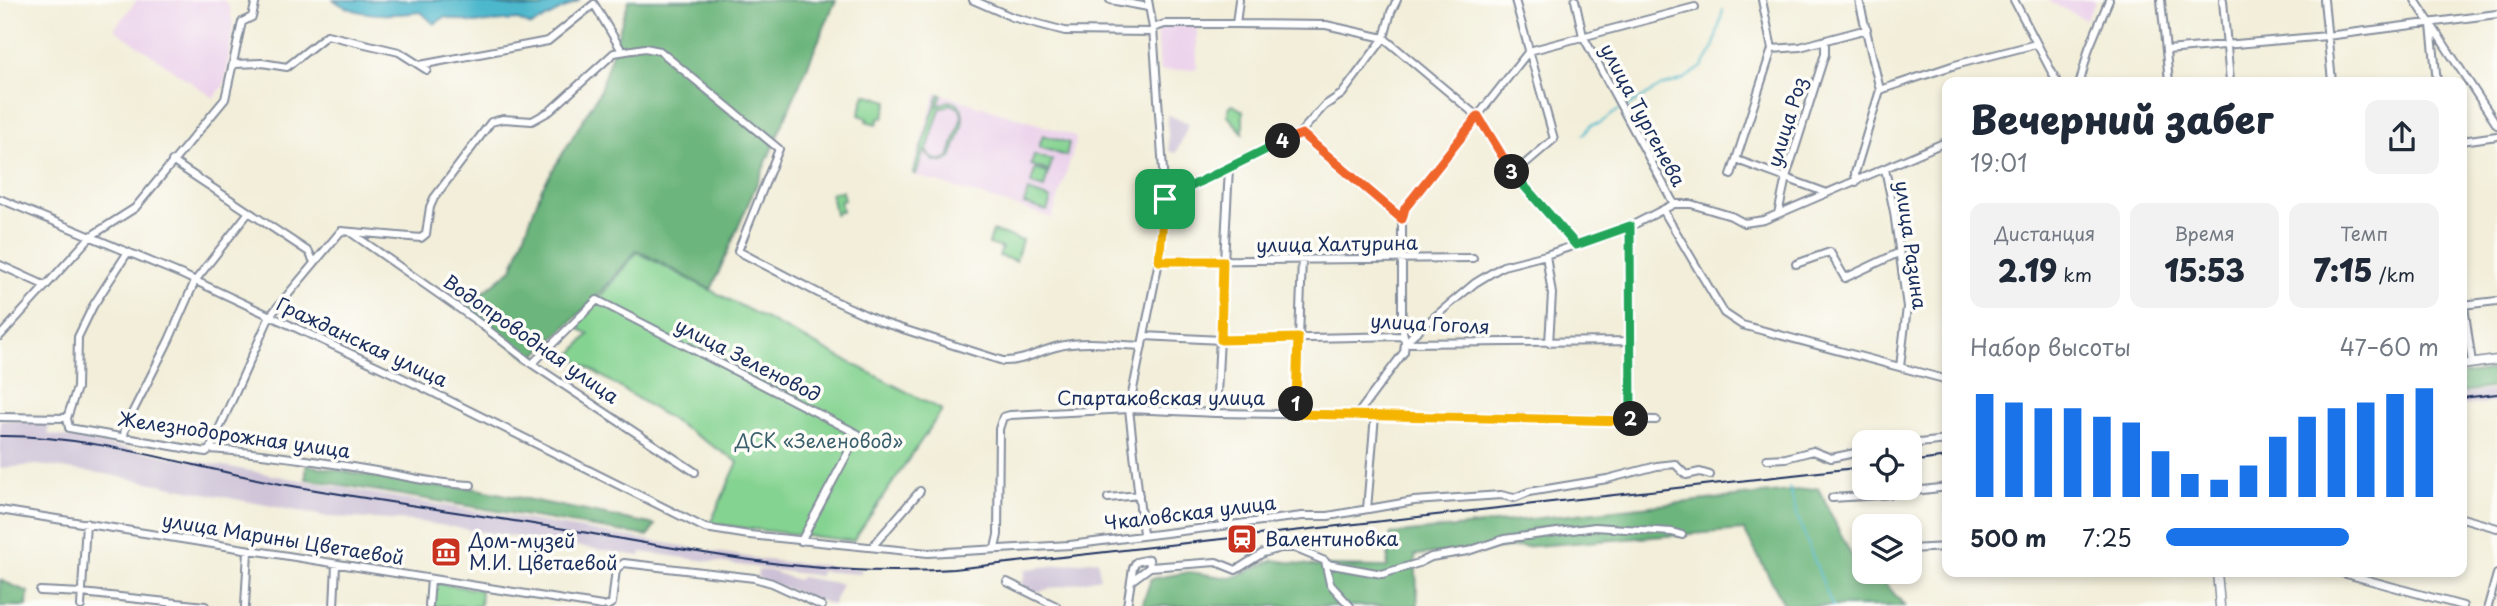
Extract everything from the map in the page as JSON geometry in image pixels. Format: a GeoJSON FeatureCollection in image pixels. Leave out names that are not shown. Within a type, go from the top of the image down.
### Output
{"type":"FeatureCollection","features":[{"type":"Feature","properties":{"kind":"main road"},"geometry":{"type":"LineString","coordinates":[[2467,364],[2497,360]]}},
{"type":"Feature","properties":{"kind":"main road"},"geometry":{"type":"LineString","coordinates":[[2217,577],[2220,606]]}},
{"type":"Feature","properties":{"kind":"street"},"geometry":{"type":"LineString","coordinates":[[0,336],[91,236],[135,208],[225,99],[239,28],[242,22],[252,17],[256,0]]}},
{"type":"Feature","properties":{"kind":"street"},"geometry":{"type":"LineString","coordinates":[[974,0],[1012,16],[1065,31],[1153,29],[1165,24],[1326,25],[1384,38],[1478,116],[1513,174],[1576,245]]}},
{"type":"Feature","properties":{"kind":"street"},"geometry":{"type":"LineString","coordinates":[[1110,0],[1148,3],[1153,29],[1165,199],[1159,261],[1129,410],[1143,534]]}},
{"type":"Feature","properties":{"kind":"street"},"geometry":{"type":"LineString","coordinates":[[1236,24],[1239,0]]}},
{"type":"Feature","properties":{"kind":"street"},"geometry":{"type":"LineString","coordinates":[[1165,199],[1300,133],[1324,106],[1342,94],[1384,38],[1397,0]]}},
{"type":"Feature","properties":{"kind":"street"},"geometry":{"type":"LineString","coordinates":[[1513,174],[1555,139],[1515,0]]}},
{"type":"Feature","properties":{"kind":"street","name":"улица Тургенева"},"geometry":{"type":"LineString","coordinates":[[1575,0],[1583,36],[1674,204]]}},
{"type":"Feature","properties":{"kind":"street"},"geometry":{"type":"LineString","coordinates":[[1731,175],[1772,49],[1762,0]]}},
{"type":"Feature","properties":{"kind":"street"},"geometry":{"type":"LineString","coordinates":[[1856,182],[1856,173],[1880,90],[1859,0]]}},
{"type":"Feature","properties":{"kind":"street"},"geometry":{"type":"LineString","coordinates":[[2014,0],[2053,77]]}},
{"type":"Feature","properties":{"kind":"street"},"geometry":{"type":"LineString","coordinates":[[2081,77],[2089,48],[2109,0]]}},
{"type":"Feature","properties":{"kind":"street"},"geometry":{"type":"LineString","coordinates":[[2161,0],[2169,77]]}},
{"type":"Feature","properties":{"kind":"street"},"geometry":{"type":"LineString","coordinates":[[2223,0],[2229,77]]}},
{"type":"Feature","properties":{"kind":"street"},"geometry":{"type":"LineString","coordinates":[[2324,0],[2331,77]]}},
{"type":"Feature","properties":{"kind":"street"},"geometry":{"type":"LineString","coordinates":[[2415,0],[2466,77]]}},
{"type":"Feature","properties":{"kind":"street"},"geometry":{"type":"LineString","coordinates":[[234,64],[262,63],[287,67],[327,35],[399,52],[424,68],[548,41],[594,4],[622,51]]}},
{"type":"Feature","properties":{"kind":"street"},"geometry":{"type":"LineString","coordinates":[[1357,415],[1404,352],[1402,219],[1405,208],[1529,51],[1695,7]]}},
{"type":"Feature","properties":{"kind":"street"},"geometry":{"type":"LineString","coordinates":[[2166,51],[2327,36],[2497,14]]}},
{"type":"Feature","properties":{"kind":"street"},"geometry":{"type":"LineString","coordinates":[[2431,22],[2436,77]]}},
{"type":"Feature","properties":{"kind":"street"},"geometry":{"type":"LineString","coordinates":[[1772,49],[1800,47],[1867,29]]}},
{"type":"Feature","properties":{"kind":"street","name":"улица Роз"},"geometry":{"type":"LineString","coordinates":[[1778,215],[1786,177],[1825,54],[1825,40]]}},
{"type":"Feature","properties":{"kind":"street"},"geometry":{"type":"LineString","coordinates":[[1880,90],[1955,65],[2036,44]]}},
{"type":"Feature","properties":{"kind":"street"},"geometry":{"type":"LineString","coordinates":[[210,449],[270,316],[341,231],[421,238],[426,234],[434,198],[491,122],[503,119],[532,121],[550,111],[614,53],[645,48],[660,51],[779,149],[738,251],[748,257],[881,322],[1003,361],[1017,361],[1058,346],[1073,344],[1142,346]]}},
{"type":"Feature","properties":{"kind":"street"},"geometry":{"type":"LineString","coordinates":[[2467,78],[2497,125]]}},
{"type":"Feature","properties":{"kind":"street"},"geometry":{"type":"LineString","coordinates":[[1300,133],[1402,219]]}},
{"type":"Feature","properties":{"kind":"street"},"geometry":{"type":"LineString","coordinates":[[2467,140],[2497,136]]}},
{"type":"Feature","properties":{"kind":"street"},"geometry":{"type":"LineString","coordinates":[[1405,339],[1475,283],[1503,266],[1546,255],[1630,226],[1674,204],[1691,204],[1731,216],[1744,223],[1754,223],[1942,144]]}},
{"type":"Feature","properties":{"kind":"street"},"geometry":{"type":"LineString","coordinates":[[1737,160],[1828,194]]}},
{"type":"Feature","properties":{"kind":"street"},"geometry":{"type":"LineString","coordinates":[[172,161],[309,252],[314,262]]}},
{"type":"Feature","properties":{"kind":"street"},"geometry":{"type":"LineString","coordinates":[[1216,413],[1229,168]]}},
{"type":"Feature","properties":{"kind":"street","name":"улица Разина"},"geometry":{"type":"LineString","coordinates":[[1885,169],[1894,212],[1907,307],[1900,367]]}},
{"type":"Feature","properties":{"kind":"street","name":"Гражданская улица"},"geometry":{"type":"LineString","coordinates":[[0,199],[195,281],[473,412],[705,528]]}},
{"type":"Feature","properties":{"kind":"street","name":"улица Тургенева"},"geometry":{"type":"LineString","coordinates":[[1663,210],[1724,313],[1731,320],[1900,367]]}},
{"type":"Feature","properties":{"kind":"street"},"geometry":{"type":"LineString","coordinates":[[124,438],[125,427],[169,341],[195,281],[249,212]]}},
{"type":"Feature","properties":{"kind":"street"},"geometry":{"type":"LineString","coordinates":[[1630,226],[1631,421]]}},
{"type":"Feature","properties":{"kind":"street","name":"Водопроводная улица"},"geometry":{"type":"LineString","coordinates":[[348,231],[474,319],[532,364],[695,472]]}},
{"type":"Feature","properties":{"kind":"street"},"geometry":{"type":"LineString","coordinates":[[68,418],[77,388],[78,337],[93,306],[128,252]]}},
{"type":"Feature","properties":{"kind":"street"},"geometry":{"type":"LineString","coordinates":[[1796,264],[1830,252],[1845,278],[1898,253]]}},
{"type":"Feature","properties":{"kind":"street"},"geometry":{"type":"LineString","coordinates":[[1546,255],[1552,294],[1549,343]]}},
{"type":"Feature","properties":{"kind":"street","name":"улица Халтурина"},"geometry":{"type":"LineString","coordinates":[[1159,261],[1473,258]]}},
{"type":"Feature","properties":{"kind":"street"},"geometry":{"type":"LineString","coordinates":[[1296,414],[1302,260]]}},
{"type":"Feature","properties":{"kind":"street"},"geometry":{"type":"LineString","coordinates":[[0,265],[46,286]]}},
{"type":"Feature","properties":{"kind":"street","name":"улица Зеленовод"},"geometry":{"type":"LineString","coordinates":[[532,364],[597,300],[858,434],[801,541]]}},
{"type":"Feature","properties":{"kind":"street"},"geometry":{"type":"LineString","coordinates":[[2467,305],[2497,301]]}},
{"type":"Feature","properties":{"kind":"street","name":"улица Гоголя"},"geometry":{"type":"LineString","coordinates":[[1144,336],[1221,340],[1298,338],[1549,343],[1630,341]]}},
{"type":"Feature","properties":{"kind":"street"},"geometry":{"type":"LineString","coordinates":[[1900,367],[1942,378]]}},
{"type":"Feature","properties":{"kind":"street","name":"Спартаковская улица"},"geometry":{"type":"LineString","coordinates":[[995,548],[998,535],[999,429],[1003,417],[1129,410],[1656,420]]}},
{"type":"Feature","properties":{"kind":"street"},"geometry":{"type":"LineString","coordinates":[[1367,509],[1376,415]]}},
{"type":"Feature","properties":{"kind":"street","name":"Железнодорожная улица"},"geometry":{"type":"LineString","coordinates":[[0,417],[68,418],[69,428],[206,452],[210,449],[305,459],[440,484],[471,485]]}},
{"type":"Feature","properties":{"kind":"street"},"geometry":{"type":"LineString","coordinates":[[1922,443],[1942,441]]}},
{"type":"Feature","properties":{"kind":"street"},"geometry":{"type":"LineString","coordinates":[[1767,459],[1786,458],[1813,451],[1831,458],[1852,454]]}},
{"type":"Feature","properties":{"kind":"street","name":"Чкаловская улица"},"geometry":{"type":"LineString","coordinates":[[705,528],[801,541],[928,553],[1070,545],[1302,516],[1328,516],[1414,501],[1501,495],[1514,498],[1529,492],[1607,480],[1657,466],[1675,464],[1686,475],[1700,472],[1710,474]]}},
{"type":"Feature","properties":{"kind":"street"},"geometry":{"type":"LineString","coordinates":[[1832,498],[1942,489]]}},
{"type":"Feature","properties":{"kind":"street"},"geometry":{"type":"LineString","coordinates":[[872,547],[920,491]]}},
{"type":"Feature","properties":{"kind":"street"},"geometry":{"type":"LineString","coordinates":[[1108,498],[1139,495]]}},
{"type":"Feature","properties":{"kind":"street","name":"улица Марины Цветаевой"},"geometry":{"type":"LineString","coordinates":[[0,510],[605,606]]}},
{"type":"Feature","properties":{"kind":"street"},"geometry":{"type":"LineString","coordinates":[[2467,519],[2497,528]]}},
{"type":"Feature","properties":{"kind":"street"},"geometry":{"type":"LineString","coordinates":[[81,606],[86,523]]}},
{"type":"Feature","properties":{"kind":"street"},"geometry":{"type":"LineString","coordinates":[[1131,581],[1150,567],[1216,562],[1236,570],[1264,554],[1286,548],[1320,558],[1327,564],[1382,574],[1419,564],[1431,557],[1468,551],[1504,539],[1595,527],[1682,535]]}},
{"type":"Feature","properties":{"kind":"street"},"geometry":{"type":"LineString","coordinates":[[1922,548],[1942,547]]}},
{"type":"Feature","properties":{"kind":"street"},"geometry":{"type":"LineString","coordinates":[[244,606],[248,551]]}},
{"type":"Feature","properties":{"kind":"street"},"geometry":{"type":"LineString","coordinates":[[1127,606],[1136,562],[1149,559],[1150,567]]}},
{"type":"Feature","properties":{"kind":"street"},"geometry":{"type":"LineString","coordinates":[[605,606],[612,603],[616,569],[624,564],[754,578],[772,583],[822,606]]}},
{"type":"Feature","properties":{"kind":"street"},"geometry":{"type":"LineString","coordinates":[[1327,564],[1330,584],[1350,606]]}},
{"type":"Feature","properties":{"kind":"street"},"geometry":{"type":"LineString","coordinates":[[334,606],[336,565]]}},
{"type":"Feature","properties":{"kind":"street"},"geometry":{"type":"LineString","coordinates":[[2488,606],[2497,574]]}},
{"type":"Feature","properties":{"kind":"street"},"geometry":{"type":"LineString","coordinates":[[2357,577],[2463,606]]}},
{"type":"Feature","properties":{"kind":"street"},"geometry":{"type":"LineString","coordinates":[[429,606],[431,579]]}},
{"type":"Feature","properties":{"kind":"street"},"geometry":{"type":"LineString","coordinates":[[1007,582],[1056,606]]}},
{"type":"Feature","properties":{"kind":"street"},"geometry":{"type":"LineString","coordinates":[[40,591],[205,606]]}},
{"type":"Feature","properties":{"kind":"shaded area"},"geometry":{"type":"Polygon","coordinates":[[[137,0],[223,0],[229,5],[233,25],[225,83],[214,98],[114,29],[137,0]]]}},
{"type":"Feature","properties":{"kind":"shaded area"},"geometry":{"type":"Polygon","coordinates":[[[2046,0],[2096,0],[2086,20],[2046,0]]]}},
{"type":"Feature","properties":{"kind":"shaded area"},"geometry":{"type":"Polygon","coordinates":[[[1197,25],[1197,69],[1160,71],[1157,26],[1197,25]]]}},
{"type":"Feature","properties":{"kind":"shaded area"},"geometry":{"type":"Polygon","coordinates":[[[936,92],[971,103],[978,108],[981,106],[1075,136],[1076,142],[1052,218],[914,175],[912,172],[936,92]]]}},
{"type":"Feature","properties":{"kind":"shaded area"},"geometry":{"type":"Polygon","coordinates":[[[1167,114],[1189,124],[1176,153],[1169,151],[1167,114]]]}},
{"type":"Feature","properties":{"kind":"shaded area"},"geometry":{"type":"Polygon","coordinates":[[[2497,390],[2497,402],[2467,405],[2467,393],[2497,390]]]}},
{"type":"Feature","properties":{"kind":"shaded area"},"geometry":{"type":"Polygon","coordinates":[[[0,420],[49,422],[48,434],[393,497],[765,560],[861,569],[861,574],[821,571],[820,576],[641,552],[640,556],[413,521],[328,517],[105,474],[38,465],[0,468],[0,420]]]}},
{"type":"Feature","properties":{"kind":"shaded area"},"geometry":{"type":"Polygon","coordinates":[[[1098,560],[1100,578],[1036,592],[1022,585],[1026,569],[1098,560]]]}},
{"type":"Feature","properties":{"kind":"shaded area"},"geometry":{"type":"Polygon","coordinates":[[[758,570],[798,580],[801,577],[842,584],[833,605],[757,578],[758,570]]]}},
{"type":"Feature","properties":{"kind":"green space"},"geometry":{"type":"Polygon","coordinates":[[[456,0],[559,0],[540,8],[456,0]]]}},
{"type":"Feature","properties":{"kind":"green space"},"geometry":{"type":"Polygon","coordinates":[[[629,0],[836,0],[711,290],[637,250],[596,298],[531,360],[464,308],[512,269],[542,188],[599,93],[629,0]]]}},
{"type":"Feature","properties":{"kind":"green space"},"geometry":{"type":"Polygon","coordinates":[[[865,94],[888,101],[883,118],[879,117],[877,124],[866,121],[867,118],[859,115],[865,94]]]}},
{"type":"Feature","properties":{"kind":"green space"},"geometry":{"type":"Polygon","coordinates":[[[939,94],[942,95],[938,106],[954,102],[963,112],[962,128],[956,145],[951,158],[944,162],[935,162],[924,151],[916,174],[913,173],[939,94]],[[951,104],[940,109],[927,150],[933,158],[942,160],[949,157],[962,116],[960,109],[951,104]]]}},
{"type":"Feature","properties":{"kind":"green space"},"geometry":{"type":"Polygon","coordinates":[[[1233,105],[1243,111],[1243,133],[1227,115],[1233,105]]]}},
{"type":"Feature","properties":{"kind":"green space"},"geometry":{"type":"Polygon","coordinates":[[[1043,135],[1069,143],[1066,156],[1039,147],[1043,135]]]}},
{"type":"Feature","properties":{"kind":"green space"},"geometry":{"type":"Polygon","coordinates":[[[1034,155],[1052,160],[1049,171],[1031,165],[1034,155]]]}},
{"type":"Feature","properties":{"kind":"green space"},"geometry":{"type":"Polygon","coordinates":[[[1035,169],[1048,173],[1044,188],[1031,184],[1035,169]]]}},
{"type":"Feature","properties":{"kind":"green space"},"geometry":{"type":"Polygon","coordinates":[[[842,191],[842,211],[835,214],[831,193],[842,191]]]}},
{"type":"Feature","properties":{"kind":"green space"},"geometry":{"type":"Polygon","coordinates":[[[1028,191],[1051,199],[1047,211],[1024,204],[1028,191]]]}},
{"type":"Feature","properties":{"kind":"green space"},"geometry":{"type":"Polygon","coordinates":[[[993,231],[1022,240],[1016,261],[999,256],[1002,248],[989,244],[993,231]]]}},
{"type":"Feature","properties":{"kind":"green space","name":"ДСК «Зеленовод»"},"geometry":{"type":"Polygon","coordinates":[[[637,252],[942,410],[853,541],[710,524],[738,462],[570,356],[589,334],[576,327],[637,252]]]}},
{"type":"Feature","properties":{"kind":"green space"},"geometry":{"type":"Polygon","coordinates":[[[2497,370],[2497,387],[2467,391],[2467,373],[2497,370]]]}},
{"type":"Feature","properties":{"kind":"green space"},"geometry":{"type":"Polygon","coordinates":[[[306,465],[433,486],[472,488],[655,525],[648,536],[306,479],[306,465]]]}},
{"type":"Feature","properties":{"kind":"green space"},"geometry":{"type":"Polygon","coordinates":[[[1818,488],[1852,555],[1852,584],[1886,584],[1905,606],[1785,606],[1744,530],[1415,555],[1418,606],[1142,606],[1151,579],[1189,572],[1231,578],[1274,560],[1315,566],[1387,567],[1391,534],[1818,488]]]}},
{"type":"Feature","properties":{"kind":"green space"},"geometry":{"type":"Polygon","coordinates":[[[0,580],[28,592],[27,606],[0,606],[0,580]]]}},
{"type":"Feature","properties":{"kind":"green space"},"geometry":{"type":"Polygon","coordinates":[[[434,583],[481,590],[480,606],[433,606],[434,583]]]}},
{"type":"Feature","properties":{"kind":"water"},"geometry":{"type":"Polygon","coordinates":[[[334,0],[456,0],[540,8],[559,0],[580,0],[531,26],[518,20],[474,23],[445,17],[434,24],[421,12],[364,12],[343,6],[334,0]]]}},
{"type":"Feature","properties":{"kind":"waterway"},"geometry":{"type":"LineString","coordinates":[[1625,108],[1662,86],[1684,79],[1702,67],[1713,49],[1723,10]]}},
{"type":"Feature","properties":{"kind":"waterway"},"geometry":{"type":"LineString","coordinates":[[1583,135],[1592,125],[1600,123],[1619,110]]}},
{"type":"Feature","properties":{"kind":"waterway"},"geometry":{"type":"LineString","coordinates":[[1789,487],[1799,521],[1832,606]]}},
{"type":"Feature","properties":{"kind":"railway"},"geometry":{"type":"LineString","coordinates":[[2467,397],[2497,394]]}},
{"type":"Feature","properties":{"kind":"railway"},"geometry":{"type":"LineString","coordinates":[[0,436],[73,441],[287,485],[714,555],[808,567],[905,571],[954,569],[1852,468]]}},
{"type":"Feature","properties":{"kind":"railway"},"geometry":{"type":"LineString","coordinates":[[1922,460],[1942,458]]}},
{"type":"Feature","properties":{"kind":"place","name":"Валентиновка"},"geometry":{"type":"Point","coordinates":[1242,539]}},
{"type":"Feature","properties":{"kind":"place","name":"Дом-музей М.И. Цветаевой"},"geometry":{"type":"Point","coordinates":[446,552]}},
{"type":"Feature","properties":{"kind":"route"},"geometry":{"type":"LineString","coordinates":[[1478,116],[1513,174],[1576,245],[1630,226],[1631,421],[1296,414],[1298,338],[1221,340],[1223,261],[1159,261],[1165,199],[1300,133],[1402,219],[1405,208],[1478,116]]}}]}
